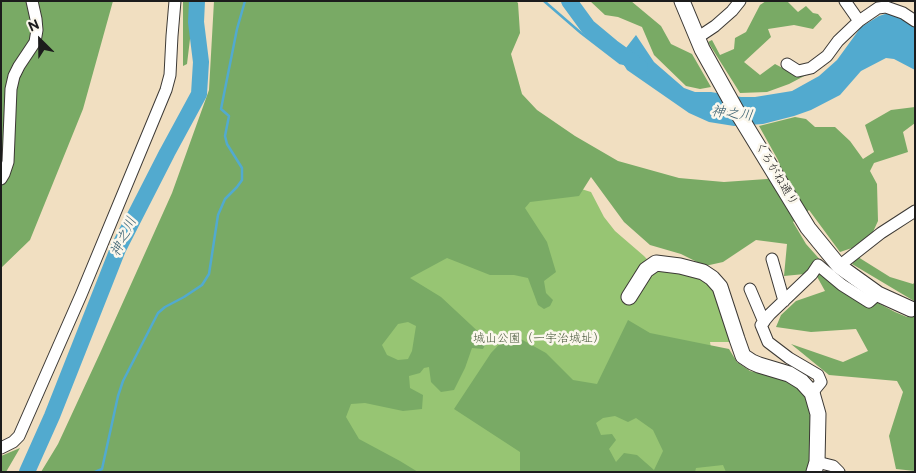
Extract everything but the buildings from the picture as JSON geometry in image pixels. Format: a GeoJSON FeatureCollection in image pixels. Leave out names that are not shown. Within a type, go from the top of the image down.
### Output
{"type":"FeatureCollection","features":[{"type":"Feature","properties":{"kind":"street"},"geometry":{"type":"LineString","coordinates":[[1,179],[8,162],[11,89],[14,76],[35,42],[37,30],[32,1]]}},
{"type":"Feature","properties":{"kind":"street"},"geometry":{"type":"LineString","coordinates":[[1,448],[20,436],[166,90],[170,74],[175,1]]}},
{"type":"Feature","properties":{"kind":"street","name":"くろがね通り"},"geometry":{"type":"LineString","coordinates":[[682,1],[700,44],[736,110],[808,228],[839,266],[878,294],[911,309]]}},
{"type":"Feature","properties":{"kind":"street"},"geometry":{"type":"LineString","coordinates":[[700,44],[740,1]]}},
{"type":"Feature","properties":{"kind":"street"},"geometry":{"type":"LineString","coordinates":[[845,1],[858,21]]}},
{"type":"Feature","properties":{"kind":"street"},"geometry":{"type":"LineString","coordinates":[[787,64],[798,71],[811,68],[827,56],[838,41],[876,5],[903,13],[915,21]]}},
{"type":"Feature","properties":{"kind":"street"},"geometry":{"type":"LineString","coordinates":[[839,266],[881,233],[915,212]]}},
{"type":"Feature","properties":{"kind":"street"},"geometry":{"type":"LineString","coordinates":[[811,256],[818,265],[869,302],[878,294]]}},
{"type":"Feature","properties":{"kind":"street"},"geometry":{"type":"LineString","coordinates":[[772,259],[784,301]]}},
{"type":"Feature","properties":{"kind":"street"},"geometry":{"type":"LineString","coordinates":[[629,297],[646,270],[656,263],[680,266],[703,272],[712,278],[720,287],[743,356],[759,365],[789,374],[802,382],[812,393],[818,414],[815,467],[833,466],[839,472]]}},
{"type":"Feature","properties":{"kind":"street"},"geometry":{"type":"LineString","coordinates":[[812,393],[821,382],[818,375],[789,358],[768,342],[761,325],[812,274],[818,265]]}},
{"type":"Feature","properties":{"kind":"street"},"geometry":{"type":"LineString","coordinates":[[750,289],[764,322]]}},
{"type":"Feature","properties":{"kind":"green space"},"geometry":{"type":"Polygon","coordinates":[[[1,1],[113,1],[83,109],[30,240],[1,268],[1,1]]]}},
{"type":"Feature","properties":{"kind":"green space"},"geometry":{"type":"Polygon","coordinates":[[[183,1],[190,1],[190,39],[187,64],[183,66],[183,1]]]}},
{"type":"Feature","properties":{"kind":"green space"},"geometry":{"type":"Polygon","coordinates":[[[214,1],[516,1],[518,3],[520,33],[511,54],[522,94],[537,110],[575,136],[618,161],[679,178],[724,182],[767,179],[781,170],[778,160],[759,126],[795,117],[806,119],[815,127],[835,127],[850,141],[863,159],[874,152],[865,125],[891,110],[915,107],[915,123],[903,132],[908,152],[874,163],[870,171],[877,184],[878,221],[872,234],[852,248],[840,252],[809,210],[793,222],[806,244],[832,273],[863,295],[907,317],[914,301],[852,264],[858,257],[890,277],[913,284],[915,282],[915,471],[896,469],[889,436],[903,392],[897,381],[829,375],[791,344],[843,362],[868,351],[856,329],[811,332],[776,327],[781,315],[796,301],[825,291],[815,273],[784,276],[787,244],[756,240],[723,262],[705,266],[681,254],[650,245],[624,222],[591,177],[579,196],[530,202],[525,208],[547,242],[556,272],[544,281],[546,293],[553,300],[550,306],[544,309],[538,305],[528,278],[514,275],[490,275],[447,258],[410,278],[441,297],[485,338],[486,343],[483,349],[472,348],[454,390],[441,392],[431,382],[429,367],[424,368],[420,373],[409,376],[410,388],[423,395],[422,409],[403,411],[365,403],[351,404],[346,417],[359,439],[418,472],[41,472],[58,444],[172,193],[209,90],[214,1]],[[408,322],[398,324],[382,345],[387,355],[398,360],[408,359],[412,351],[416,326],[408,322]]]}},
{"type":"Feature","properties":{"kind":"green space"},"geometry":{"type":"Polygon","coordinates":[[[590,1],[631,1],[661,26],[671,44],[692,54],[711,87],[700,89],[686,86],[654,55],[642,27],[618,17],[605,15],[590,1]]]}},
{"type":"Feature","properties":{"kind":"green space"},"geometry":{"type":"Polygon","coordinates":[[[766,1],[787,1],[798,12],[806,6],[822,19],[813,29],[794,25],[768,29],[771,37],[744,62],[760,75],[775,64],[794,74],[810,73],[789,84],[767,92],[740,93],[708,42],[712,40],[720,55],[734,49],[735,38],[746,32],[760,5],[766,1]]]}},
{"type":"Feature","properties":{"kind":"green space","name":"城山公園（一宇治城址）"},"geometry":{"type":"Polygon","coordinates":[[[578,188],[591,192],[604,217],[615,231],[657,270],[689,275],[710,284],[719,304],[730,342],[710,342],[718,388],[753,472],[395,472],[340,427],[400,267],[525,197],[578,188]]]}},
{"type":"Feature","properties":{"kind":"green space"},"geometry":{"type":"Polygon","coordinates":[[[628,320],[650,333],[729,349],[737,362],[750,371],[789,379],[806,398],[812,430],[809,472],[726,472],[723,465],[696,468],[695,472],[520,472],[520,452],[454,409],[491,353],[510,333],[546,353],[573,380],[597,384],[628,320]],[[615,416],[603,418],[596,423],[601,435],[612,434],[616,440],[609,449],[616,462],[624,453],[637,455],[654,470],[663,451],[653,430],[636,418],[628,422],[615,416]]]}},
{"type":"Feature","properties":{"kind":"green space"},"geometry":{"type":"Polygon","coordinates":[[[20,448],[6,472],[1,472],[1,456],[20,448]]]}},
{"type":"Feature","properties":{"kind":"water"},"geometry":{"type":"Polygon","coordinates":[[[894,11],[915,26],[915,70],[894,59],[886,58],[861,71],[840,95],[811,110],[763,124],[734,126],[709,122],[689,113],[627,70],[619,57],[636,35],[654,62],[684,88],[695,92],[755,97],[792,91],[819,76],[837,60],[861,27],[879,16],[894,11]]]}},
{"type":"Feature","properties":{"kind":"waterway","name":"神之川"},"geometry":{"type":"LineString","coordinates":[[27,472],[52,416],[118,249],[199,94],[201,62],[196,22],[197,1]]}},
{"type":"Feature","properties":{"kind":"waterway"},"geometry":{"type":"LineString","coordinates":[[95,472],[102,469],[123,381],[158,313],[202,285],[209,274],[218,215],[225,199],[242,180],[242,168],[227,144],[225,136],[229,116],[221,109],[237,29],[245,1]]}},
{"type":"Feature","properties":{"kind":"waterway"},"geometry":{"type":"LineString","coordinates":[[544,1],[581,33],[620,63],[625,64]]}},
{"type":"Feature","properties":{"kind":"waterway","name":"神之川"},"geometry":{"type":"LineString","coordinates":[[569,1],[588,27],[640,67]]}}]}
